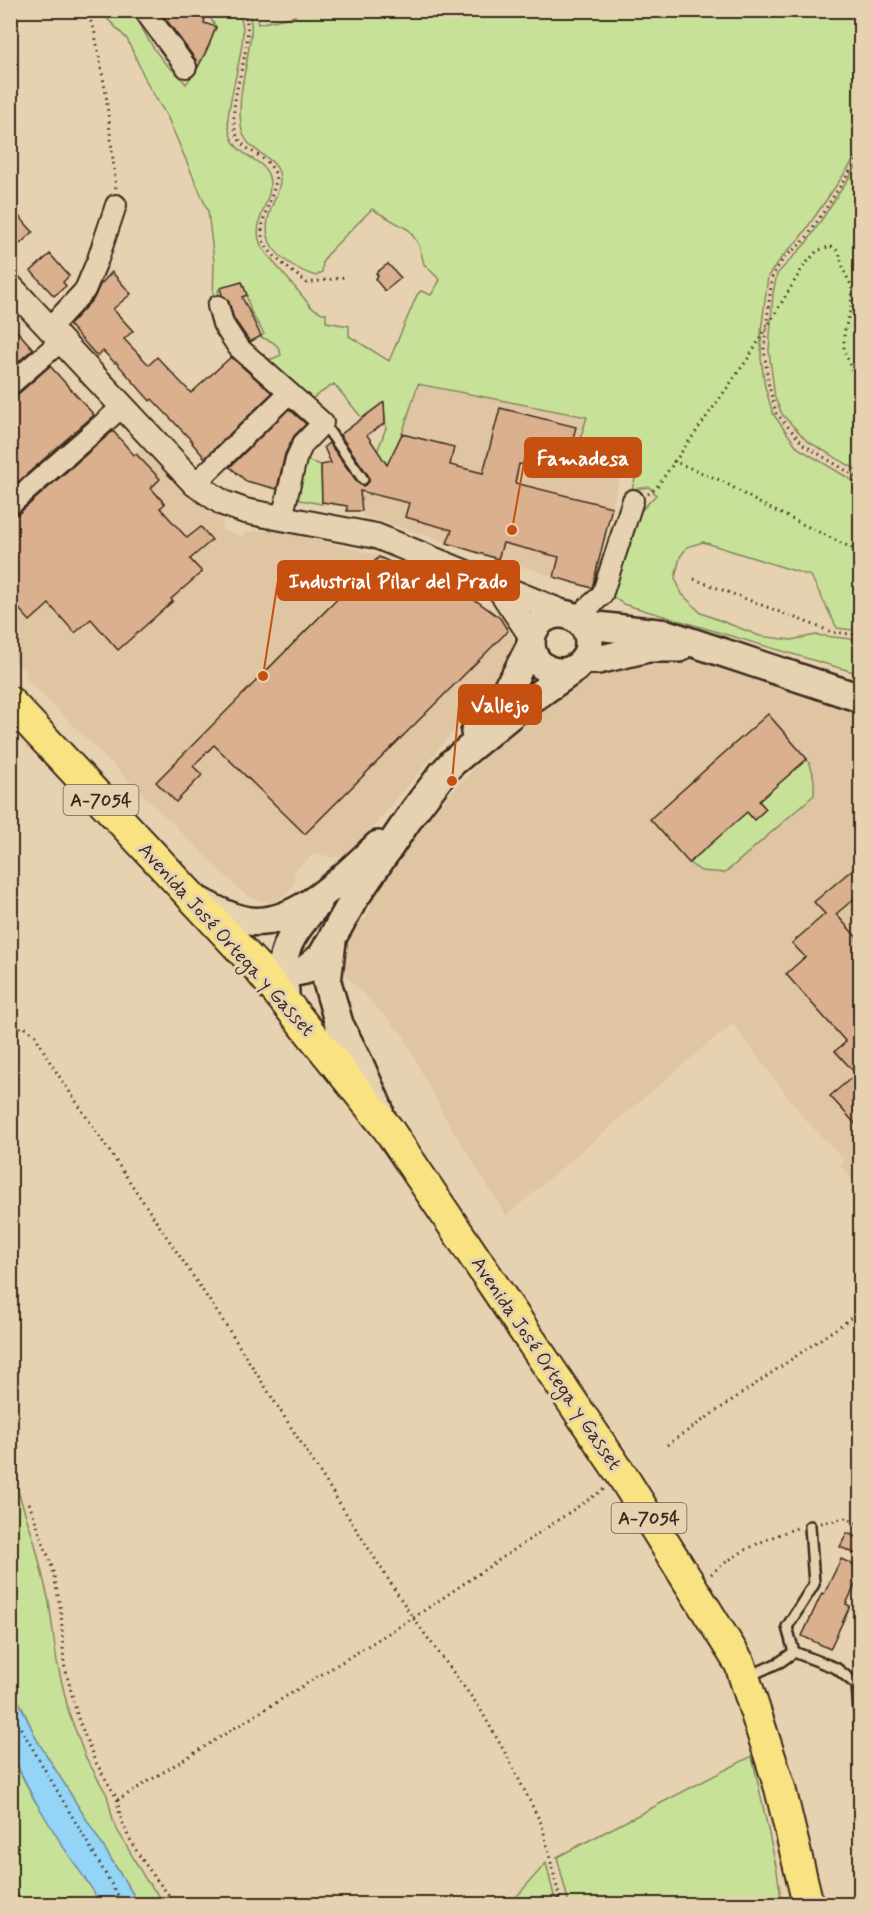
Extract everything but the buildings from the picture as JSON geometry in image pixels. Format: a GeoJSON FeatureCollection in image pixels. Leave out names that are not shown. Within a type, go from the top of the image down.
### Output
{"type":"FeatureCollection","features":[{"type":"Feature","properties":{"kind":"main road"},"geometry":{"type":"LineString","coordinates":[[269,971],[305,970],[322,956],[354,900],[414,811],[514,678],[539,623],[546,618],[561,614],[597,626],[667,634],[861,698]]}},
{"type":"Feature","properties":{"kind":"main road"},"geometry":{"type":"LineString","coordinates":[[453,762],[519,708],[580,664],[588,653],[589,638],[586,630],[572,617]]}},
{"type":"Feature","properties":{"kind":"main road"},"geometry":{"type":"LineString","coordinates":[[532,641],[533,654],[538,662],[545,668],[562,672],[580,664],[648,648],[710,648]]}},
{"type":"Feature","properties":{"kind":"main road","name":"Avenida José Ortega y Gasset"},"geometry":{"type":"LineString","coordinates":[[10,702],[192,898],[269,971],[289,1005],[388,1128],[623,1477],[740,1664],[780,1788],[808,1905]]}},
{"type":"Feature","properties":{"kind":"main road"},"geometry":{"type":"LineString","coordinates":[[269,971],[283,959],[288,944],[303,919],[333,887],[414,811]]}},
{"type":"Feature","properties":{"kind":"main road"},"geometry":{"type":"LineString","coordinates":[[192,898],[229,916],[250,921],[273,920],[300,909],[333,887]]}},
{"type":"Feature","properties":{"kind":"main road","name":"Avenida José Ortega y Gasset"},"geometry":{"type":"LineString","coordinates":[[332,941],[327,967],[327,982],[339,1024],[388,1128]]}},
{"type":"Feature","properties":{"kind":"street"},"geometry":{"type":"LineString","coordinates":[[144,10],[186,67]]}},
{"type":"Feature","properties":{"kind":"street"},"geometry":{"type":"LineString","coordinates":[[10,385],[56,334],[85,290],[116,205]]}},
{"type":"Feature","properties":{"kind":"street"},"geometry":{"type":"LineString","coordinates":[[10,286],[195,484],[223,503],[245,511],[376,536],[572,617],[602,595],[633,500]]}},
{"type":"Feature","properties":{"kind":"street"},"geometry":{"type":"LineString","coordinates":[[218,306],[223,324],[238,347],[323,423],[303,444],[296,459],[282,518]]}},
{"type":"Feature","properties":{"kind":"street"},"geometry":{"type":"LineString","coordinates":[[195,484],[289,393]]}},
{"type":"Feature","properties":{"kind":"street"},"geometry":{"type":"LineString","coordinates":[[10,505],[122,407]]}},
{"type":"Feature","properties":{"kind":"street"},"geometry":{"type":"LineString","coordinates":[[498,587],[532,641]]}},
{"type":"Feature","properties":{"kind":"lane"},"geometry":{"type":"LineString","coordinates":[[323,423],[363,479]]}},
{"type":"Feature","properties":{"kind":"lane"},"geometry":{"type":"LineString","coordinates":[[794,1652],[786,1627],[814,1584],[810,1526]]}},
{"type":"Feature","properties":{"kind":"lane"},"geometry":{"type":"LineString","coordinates":[[745,1678],[780,1662],[794,1652]]}},
{"type":"Feature","properties":{"kind":"lane"},"geometry":{"type":"LineString","coordinates":[[794,1652],[836,1668],[857,1685],[861,1726]]}},
{"type":"Feature","properties":{"kind":"path"},"geometry":{"type":"LineString","coordinates":[[86,10],[94,29],[106,94],[115,172],[116,205]]}},
{"type":"Feature","properties":{"kind":"path"},"geometry":{"type":"LineString","coordinates":[[244,10],[248,24],[247,35],[236,93],[234,119],[237,137],[245,148],[265,161],[275,173],[275,183],[264,220],[262,233],[264,244],[275,257],[307,283],[345,277]]}},
{"type":"Feature","properties":{"kind":"path"},"geometry":{"type":"LineString","coordinates":[[861,156],[805,240],[784,258],[772,276],[764,348],[768,382],[776,413],[804,445],[861,479]]}},
{"type":"Feature","properties":{"kind":"path"},"geometry":{"type":"LineString","coordinates":[[633,500],[644,497],[656,488],[748,357],[803,267],[817,251],[831,246],[839,252],[844,271],[852,287],[851,307],[844,333],[844,350],[861,399]]}},
{"type":"Feature","properties":{"kind":"path"},"geometry":{"type":"LineString","coordinates":[[674,461],[722,481],[761,504],[861,552]]}},
{"type":"Feature","properties":{"kind":"path"},"geometry":{"type":"LineString","coordinates":[[694,579],[832,632],[861,635]]}},
{"type":"Feature","properties":{"kind":"path"},"geometry":{"type":"LineString","coordinates":[[10,1034],[22,1026],[35,1035],[51,1064],[225,1324],[413,1618],[479,1707],[542,1825],[561,1905]]}},
{"type":"Feature","properties":{"kind":"path"},"geometry":{"type":"LineString","coordinates":[[667,1445],[861,1312]]}},
{"type":"Feature","properties":{"kind":"path"},"geometry":{"type":"LineString","coordinates":[[118,1800],[413,1618],[623,1477]]}},
{"type":"Feature","properties":{"kind":"path"},"geometry":{"type":"LineString","coordinates":[[29,1503],[52,1567],[61,1611],[64,1664],[78,1718],[95,1761],[118,1800],[118,1812],[127,1835],[176,1905]]}},
{"type":"Feature","properties":{"kind":"path"},"geometry":{"type":"LineString","coordinates":[[693,1589],[720,1566],[752,1546],[795,1529],[846,1518],[861,1525]]}},
{"type":"Feature","properties":{"kind":"path"},"geometry":{"type":"LineString","coordinates":[[10,1700],[16,1720],[123,1905]]}},
{"type":"Feature","properties":{"kind":"path"},"geometry":{"type":"LineString","coordinates":[[10,1893],[17,1905]]}},
{"type":"Feature","properties":{"kind":"path"},"geometry":{"type":"LineString","coordinates":[[553,1905],[559,1897]]}},
{"type":"Feature","properties":{"kind":"shaded area"},"geometry":{"type":"Polygon","coordinates":[[[418,384],[587,417],[572,465],[599,465],[621,470],[593,589],[363,516],[354,472],[364,487],[402,434],[418,384]]]}},
{"type":"Feature","properties":{"kind":"shaded area"},"geometry":{"type":"Polygon","coordinates":[[[142,449],[187,494],[222,519],[223,530],[242,536],[247,532],[279,530],[381,556],[489,608],[500,618],[514,638],[515,649],[509,665],[353,851],[332,858],[315,853],[293,873],[295,878],[293,884],[278,900],[260,901],[241,891],[26,679],[26,672],[11,659],[11,514],[22,504],[49,531],[142,449]]]}},
{"type":"Feature","properties":{"kind":"shaded area"},"geometry":{"type":"Polygon","coordinates":[[[676,656],[701,660],[860,711],[860,1188],[840,1165],[844,1160],[803,1117],[733,1024],[506,1216],[441,1110],[403,1035],[342,972],[347,947],[358,921],[364,920],[371,908],[371,899],[406,846],[445,799],[504,737],[535,712],[580,682],[616,665],[676,656]]]}},
{"type":"Feature","properties":{"kind":"green space"},"geometry":{"type":"Polygon","coordinates":[[[297,10],[860,11],[860,151],[800,238],[768,276],[761,332],[761,359],[765,387],[773,414],[798,448],[860,485],[860,631],[837,628],[811,576],[703,542],[687,547],[680,557],[675,578],[682,594],[701,613],[760,636],[791,640],[816,635],[860,640],[860,674],[623,604],[611,595],[641,511],[656,495],[649,487],[632,489],[639,465],[625,461],[621,470],[599,465],[572,465],[587,417],[418,384],[402,434],[388,464],[369,495],[364,487],[386,428],[384,405],[381,404],[362,418],[334,384],[305,403],[262,358],[272,359],[281,355],[276,345],[260,337],[264,334],[251,312],[243,283],[218,290],[220,301],[213,300],[214,262],[208,211],[167,116],[149,87],[127,39],[100,11],[133,11],[156,52],[186,84],[204,57],[216,27],[206,11],[229,11],[240,18],[243,37],[228,121],[234,143],[260,164],[269,177],[269,192],[259,226],[260,243],[311,307],[326,313],[326,322],[349,326],[349,336],[389,361],[417,295],[421,291],[431,295],[440,280],[424,264],[419,245],[409,230],[372,209],[331,250],[323,261],[322,272],[316,276],[294,266],[280,256],[274,250],[268,236],[268,219],[280,178],[273,163],[254,148],[243,135],[240,117],[241,92],[251,35],[248,11],[255,11],[258,24],[295,16],[297,10]]]}},
{"type":"Feature","properties":{"kind":"green space"},"geometry":{"type":"Polygon","coordinates":[[[860,161],[860,472],[807,441],[782,414],[775,398],[769,351],[773,293],[777,274],[807,242],[860,161]]]}},
{"type":"Feature","properties":{"kind":"green space"},"geometry":{"type":"Polygon","coordinates":[[[302,459],[321,465],[322,504],[294,499],[302,459]]]}},
{"type":"Feature","properties":{"kind":"green space"},"geometry":{"type":"Polygon","coordinates":[[[807,759],[814,776],[814,795],[725,873],[701,871],[689,863],[747,812],[754,820],[766,809],[759,801],[807,759]]]}},
{"type":"Feature","properties":{"kind":"green space"},"geometry":{"type":"Polygon","coordinates":[[[10,1400],[18,1491],[35,1544],[49,1602],[57,1662],[69,1713],[85,1756],[107,1795],[114,1824],[146,1880],[166,1904],[139,1904],[37,1740],[11,1683],[10,1400]]]}},
{"type":"Feature","properties":{"kind":"green space"},"geometry":{"type":"Polygon","coordinates":[[[10,1753],[34,1799],[93,1889],[100,1904],[23,1904],[11,1883],[10,1753]]]}},
{"type":"Feature","properties":{"kind":"green space"},"geometry":{"type":"Polygon","coordinates":[[[752,1756],[782,1904],[569,1904],[557,1857],[752,1756]]]}},
{"type":"Feature","properties":{"kind":"green space"},"geometry":{"type":"Polygon","coordinates":[[[546,1863],[556,1904],[510,1904],[546,1863]]]}},
{"type":"Feature","properties":{"kind":"water"},"geometry":{"type":"Polygon","coordinates":[[[10,1683],[37,1740],[139,1904],[100,1904],[34,1799],[11,1753],[10,1683]]]}},
{"type":"Feature","properties":{"kind":"place","name":"Famadesa"},"geometry":{"type":"Point","coordinates":[512,530]}},
{"type":"Feature","properties":{"kind":"place","name":"Industrial Pilar del Prado"},"geometry":{"type":"Point","coordinates":[263,676]}},
{"type":"Feature","properties":{"kind":"place","name":"Vallejo"},"geometry":{"type":"Point","coordinates":[452,781]}}]}
